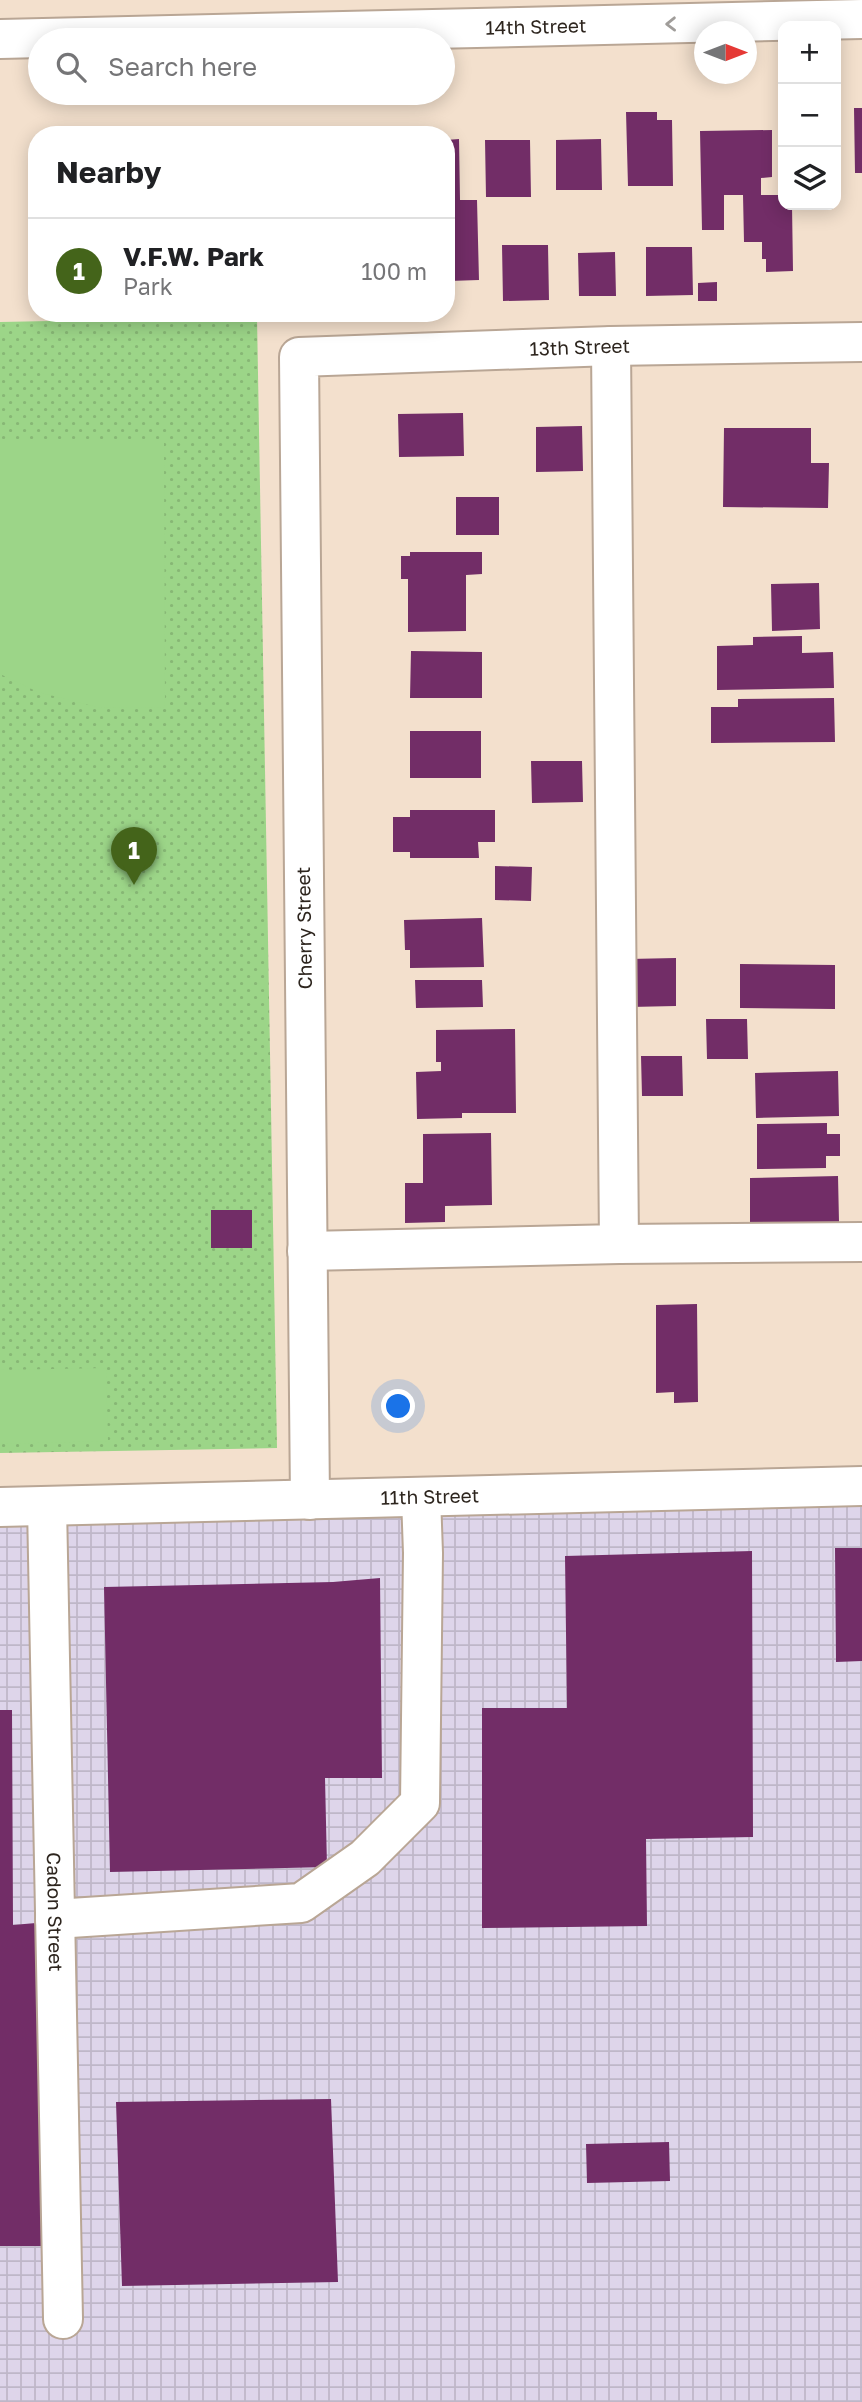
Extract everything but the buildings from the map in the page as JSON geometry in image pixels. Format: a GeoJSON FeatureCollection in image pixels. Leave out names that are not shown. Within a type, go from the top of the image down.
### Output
{"type":"FeatureCollection","features":[{"type":"Feature","properties":{"kind":"street","name":"14th Street"},"geometry":{"type":"LineString","coordinates":[[455,28],[862,19]]}},
{"type":"Feature","properties":{"kind":"street","name":"14th Street"},"geometry":{"type":"LineString","coordinates":[[0,39],[28,38]]}},
{"type":"Feature","properties":{"kind":"street","name":"13th Street"},"geometry":{"type":"LineString","coordinates":[[299,357],[611,346],[862,342]]}},
{"type":"Feature","properties":{"kind":"street"},"geometry":{"type":"LineString","coordinates":[[611,346],[619,1244]]}},
{"type":"Feature","properties":{"kind":"street","name":"Cherry Street"},"geometry":{"type":"LineString","coordinates":[[299,357],[310,1500]]}},
{"type":"Feature","properties":{"kind":"street"},"geometry":{"type":"LineString","coordinates":[[307,1251],[862,1242]]}},
{"type":"Feature","properties":{"kind":"street","name":"11th Street"},"geometry":{"type":"LineString","coordinates":[[0,1507],[862,1486]]}},
{"type":"Feature","properties":{"kind":"street"},"geometry":{"type":"LineString","coordinates":[[55,1919],[301,1903],[365,1858],[420,1803],[423,1553],[421,1497]]}},
{"type":"Feature","properties":{"kind":"street","name":"Cadon Street"},"geometry":{"type":"LineString","coordinates":[[47,1506],[63,2319]]}},
{"type":"Feature","properties":{"kind":"shaded area"},"geometry":{"type":"Polygon","coordinates":[[[862,1486],[862,2402],[0,2402],[0,1507],[862,1486]]]}},
{"type":"Feature","properties":{"kind":"green space"},"geometry":{"type":"Polygon","coordinates":[[[0,322],[257,322],[277,1448],[0,1453],[0,322]]]}},
{"type":"Feature","properties":{"kind":"green space"},"geometry":{"type":"Polygon","coordinates":[[[0,440],[164,440],[165,707],[100,708],[38,692],[0,674],[0,440]]]}},
{"type":"Feature","properties":{"kind":"green space"},"geometry":{"type":"Polygon","coordinates":[[[106,1368],[108,1441],[0,1444],[0,1370],[106,1368]]]}},
{"type":"Feature","properties":{"kind":"place","name":"V.F.W. Park"},"geometry":{"type":"Point","coordinates":[134,885]}}]}
